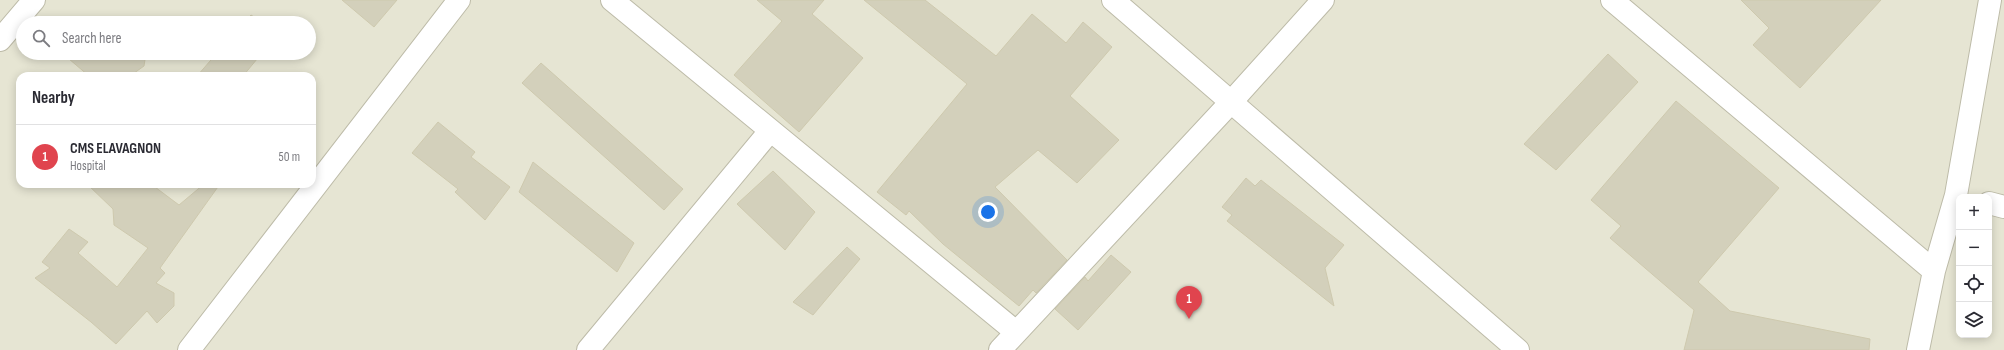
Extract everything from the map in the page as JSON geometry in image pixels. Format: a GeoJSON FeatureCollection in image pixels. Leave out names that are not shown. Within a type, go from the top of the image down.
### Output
{"type":"FeatureCollection","features":[{"type":"Feature","properties":{"kind":"street"},"geometry":{"type":"LineString","coordinates":[[20,16],[34,0]]}},
{"type":"Feature","properties":{"kind":"street"},"geometry":{"type":"LineString","coordinates":[[316,185],[459,0]]}},
{"type":"Feature","properties":{"kind":"street"},"geometry":{"type":"LineString","coordinates":[[612,0],[1016,332]]}},
{"type":"Feature","properties":{"kind":"street"},"geometry":{"type":"LineString","coordinates":[[1113,0],[1232,101],[1518,350]]}},
{"type":"Feature","properties":{"kind":"street"},"geometry":{"type":"LineString","coordinates":[[1000,350],[1232,101],[1323,0]]}},
{"type":"Feature","properties":{"kind":"street"},"geometry":{"type":"LineString","coordinates":[[1612,0],[1934,271]]}},
{"type":"Feature","properties":{"kind":"street"},"geometry":{"type":"LineString","coordinates":[[1959,194],[1990,0]]}},
{"type":"Feature","properties":{"kind":"street"},"geometry":{"type":"LineString","coordinates":[[0,40],[16,21]]}},
{"type":"Feature","properties":{"kind":"street"},"geometry":{"type":"LineString","coordinates":[[588,350],[770,131]]}},
{"type":"Feature","properties":{"kind":"street"},"geometry":{"type":"LineString","coordinates":[[189,350],[314,188]]}},
{"type":"Feature","properties":{"kind":"street"},"geometry":{"type":"LineString","coordinates":[[1992,204],[2004,206]]}},
{"type":"Feature","properties":{"kind":"street"},"geometry":{"type":"LineString","coordinates":[[1918,350],[1934,271],[1956,205]]}},
{"type":"Feature","properties":{"kind":"shaded area"},"geometry":{"type":"Polygon","coordinates":[[[0,0],[2004,0],[2004,350],[0,350],[0,0]]]}},
{"type":"Feature","properties":{"kind":"building"},"geometry":{"type":"Polygon","coordinates":[[[342,0],[397,0],[374,27],[342,0]]]}},
{"type":"Feature","properties":{"kind":"building"},"geometry":{"type":"Polygon","coordinates":[[[757,0],[824,0],[812,14],[863,58],[799,132],[734,75],[782,21],[757,0]]]}},
{"type":"Feature","properties":{"kind":"building"},"geometry":{"type":"Polygon","coordinates":[[[864,0],[925,0],[996,56],[1032,14],[1066,43],[1083,22],[1112,47],[1070,96],[1119,140],[1077,183],[1038,150],[995,187],[1067,260],[1036,293],[1033,290],[1019,306],[943,244],[909,211],[906,215],[877,192],[967,84],[864,0]]]}},
{"type":"Feature","properties":{"kind":"building"},"geometry":{"type":"Polygon","coordinates":[[[1741,0],[1881,0],[1800,88],[1753,45],[1769,28],[1741,0]]]}},
{"type":"Feature","properties":{"kind":"building"},"geometry":{"type":"Polygon","coordinates":[[[1608,54],[1638,82],[1556,170],[1524,144],[1608,54]]]}},
{"type":"Feature","properties":{"kind":"building"},"geometry":{"type":"Polygon","coordinates":[[[70,60],[145,60],[144,66],[136,72],[84,72],[70,60]]]}},
{"type":"Feature","properties":{"kind":"building"},"geometry":{"type":"Polygon","coordinates":[[[211,60],[256,60],[246,72],[200,72],[211,60]]]}},
{"type":"Feature","properties":{"kind":"building"},"geometry":{"type":"Polygon","coordinates":[[[541,63],[683,189],[664,210],[522,83],[541,63]]]}},
{"type":"Feature","properties":{"kind":"building"},"geometry":{"type":"Polygon","coordinates":[[[1676,101],[1779,188],[1698,282],[1730,311],[1870,339],[1869,350],[1684,350],[1694,310],[1610,238],[1621,226],[1591,200],[1676,101]]]}},
{"type":"Feature","properties":{"kind":"building"},"geometry":{"type":"Polygon","coordinates":[[[438,122],[475,152],[471,157],[510,187],[485,220],[455,192],[458,189],[412,153],[438,122]]]}},
{"type":"Feature","properties":{"kind":"building"},"geometry":{"type":"Polygon","coordinates":[[[533,162],[634,243],[617,272],[519,192],[533,162]]]}},
{"type":"Feature","properties":{"kind":"building"},"geometry":{"type":"Polygon","coordinates":[[[773,171],[815,212],[785,250],[737,204],[773,171]]]}},
{"type":"Feature","properties":{"kind":"building"},"geometry":{"type":"Polygon","coordinates":[[[1246,178],[1255,186],[1261,180],[1344,245],[1325,268],[1334,306],[1227,221],[1232,215],[1222,207],[1246,178]]]}},
{"type":"Feature","properties":{"kind":"building"},"geometry":{"type":"Polygon","coordinates":[[[91,188],[156,188],[179,205],[199,188],[217,188],[160,268],[165,273],[156,283],[174,293],[174,306],[157,323],[147,311],[116,344],[91,322],[35,278],[50,268],[42,262],[69,229],[88,242],[78,253],[117,287],[148,248],[114,225],[113,209],[91,188]]]}},
{"type":"Feature","properties":{"kind":"building"},"geometry":{"type":"Polygon","coordinates":[[[847,247],[860,259],[813,315],[793,302],[847,247]]]}},
{"type":"Feature","properties":{"kind":"building"},"geometry":{"type":"Polygon","coordinates":[[[1111,255],[1131,272],[1078,330],[1055,309],[1085,277],[1088,281],[1111,255]]]}},
{"type":"Feature","properties":{"kind":"place","name":"CMS ELAVAGNON"},"geometry":{"type":"Point","coordinates":[1189,319]}}]}
